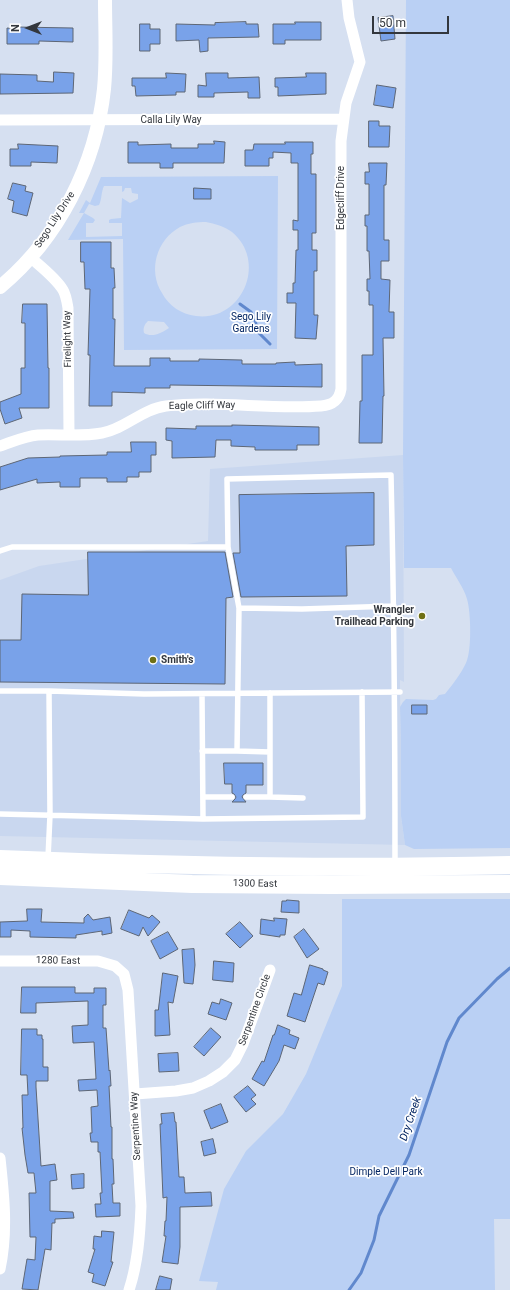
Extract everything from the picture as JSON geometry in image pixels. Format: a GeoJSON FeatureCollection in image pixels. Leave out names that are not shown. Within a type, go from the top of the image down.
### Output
{"type":"FeatureCollection","features":[{"type":"Feature","properties":{"kind":"main road","name":"1300 East"},"geometry":{"type":"LineString","coordinates":[[0,859],[265,866],[510,884]]}},
{"type":"Feature","properties":{"kind":"main road"},"geometry":{"type":"LineString","coordinates":[[0,868],[38,868],[47,861]]}},
{"type":"Feature","properties":{"kind":"main road","name":"1300 East"},"geometry":{"type":"LineString","coordinates":[[0,876],[192,884],[396,876],[510,865]]}},
{"type":"Feature","properties":{"kind":"street","name":"Sego Lily Drive"},"geometry":{"type":"LineString","coordinates":[[0,287],[30,257],[46,238],[70,200],[87,163],[100,120],[104,87],[105,0]]}},
{"type":"Feature","properties":{"kind":"street","name":"Edgecliff Drive"},"geometry":{"type":"LineString","coordinates":[[338,399],[341,389],[341,141],[347,98],[360,62],[349,18],[347,0]]}},
{"type":"Feature","properties":{"kind":"street","name":"Calla Lily Way"},"geometry":{"type":"LineString","coordinates":[[0,120],[343,119]]}},
{"type":"Feature","properties":{"kind":"street","name":"Firelight Way"},"geometry":{"type":"LineString","coordinates":[[30,257],[56,281],[62,288],[66,297],[68,308],[69,435]]}},
{"type":"Feature","properties":{"kind":"street","name":"Eagle Cliff Way"},"geometry":{"type":"LineString","coordinates":[[0,446],[36,435],[103,433],[115,429],[140,415],[164,406],[320,406],[332,405],[338,399]]}},
{"type":"Feature","properties":{"kind":"street","name":"1280 East"},"geometry":{"type":"LineString","coordinates":[[0,961],[98,962],[115,966]]}},
{"type":"Feature","properties":{"kind":"street","name":"Serpentine Way"},"geometry":{"type":"LineString","coordinates":[[115,966],[124,974],[128,990],[141,1206],[136,1260],[129,1290]]}},
{"type":"Feature","properties":{"kind":"street","name":"Serpentine Circle"},"geometry":{"type":"LineString","coordinates":[[135,1094],[176,1091],[193,1088],[209,1081],[223,1072],[235,1060],[243,1044],[270,970]]}},
{"type":"Feature","properties":{"kind":"street"},"geometry":{"type":"LineString","coordinates":[[0,1158],[5,1219],[4,1242],[0,1269]]}},
{"type":"Feature","properties":{"kind":"lane"},"geometry":{"type":"LineString","coordinates":[[237,751],[239,608],[228,547],[227,479],[391,475],[394,606],[398,692],[396,876]]}},
{"type":"Feature","properties":{"kind":"lane"},"geometry":{"type":"LineString","coordinates":[[0,551],[12,547],[228,547]]}},
{"type":"Feature","properties":{"kind":"lane"},"geometry":{"type":"LineString","coordinates":[[239,608],[302,609],[394,606]]}},
{"type":"Feature","properties":{"kind":"lane"},"geometry":{"type":"LineString","coordinates":[[0,691],[144,694],[398,692]]}},
{"type":"Feature","properties":{"kind":"lane"},"geometry":{"type":"LineString","coordinates":[[47,861],[50,815],[49,691]]}},
{"type":"Feature","properties":{"kind":"lane"},"geometry":{"type":"LineString","coordinates":[[0,814],[203,820],[363,817],[362,692]]}},
{"type":"Feature","properties":{"kind":"lane"},"geometry":{"type":"LineString","coordinates":[[270,693],[270,798]]}},
{"type":"Feature","properties":{"kind":"lane"},"geometry":{"type":"LineString","coordinates":[[202,694],[203,820]]}},
{"type":"Feature","properties":{"kind":"lane"},"geometry":{"type":"LineString","coordinates":[[202,751],[270,752]]}},
{"type":"Feature","properties":{"kind":"lane"},"geometry":{"type":"LineString","coordinates":[[202,797],[232,797]]}},
{"type":"Feature","properties":{"kind":"lane"},"geometry":{"type":"LineString","coordinates":[[246,797],[303,798]]}},
{"type":"Feature","properties":{"kind":"shaded area"},"geometry":{"type":"Polygon","coordinates":[[[403,455],[404,682],[400,680],[400,692],[401,816],[405,845],[0,836],[0,580],[39,566],[208,541],[210,469],[403,455]]]}},
{"type":"Feature","properties":{"kind":"green space"},"geometry":{"type":"Polygon","coordinates":[[[406,0],[510,0],[510,848],[414,849],[405,845],[401,816],[400,707],[406,699],[433,700],[439,695],[445,694],[466,663],[469,650],[470,631],[466,595],[451,568],[404,568],[403,455],[406,0]]]}},
{"type":"Feature","properties":{"kind":"green space","name":"Sego Lily Gardens"},"geometry":{"type":"Polygon","coordinates":[[[278,176],[277,349],[124,350],[123,239],[68,240],[84,213],[79,213],[86,200],[90,203],[101,177],[278,176]],[[104,186],[99,205],[95,206],[89,204],[84,213],[95,220],[93,223],[86,223],[86,237],[122,236],[122,223],[109,223],[109,220],[121,218],[122,198],[130,203],[138,199],[138,194],[132,193],[131,188],[125,188],[122,192],[122,186],[104,186]],[[206,222],[193,223],[180,227],[165,240],[157,257],[155,266],[156,275],[162,293],[168,302],[176,309],[196,316],[212,315],[226,310],[237,300],[245,288],[249,273],[248,259],[243,244],[226,228],[206,222]],[[148,321],[144,327],[144,333],[150,335],[163,332],[169,328],[164,322],[148,321]]]}},
{"type":"Feature","properties":{"kind":"green space","name":"Dimple Dell Park"},"geometry":{"type":"Polygon","coordinates":[[[342,899],[510,899],[510,1219],[494,1219],[495,1290],[216,1290],[218,1282],[199,1281],[224,1189],[246,1151],[283,1114],[306,1074],[342,986],[342,899]]]}},
{"type":"Feature","properties":{"kind":"building"},"geometry":{"type":"Polygon","coordinates":[[[393,16],[395,39],[381,41],[378,18],[393,16]]]}},
{"type":"Feature","properties":{"kind":"building"},"geometry":{"type":"Polygon","coordinates":[[[246,22],[246,24],[258,24],[259,37],[208,38],[208,51],[200,52],[199,40],[176,41],[176,24],[215,25],[215,23],[246,22]]]}},
{"type":"Feature","properties":{"kind":"building"},"geometry":{"type":"Polygon","coordinates":[[[295,22],[321,22],[321,40],[285,40],[285,44],[273,44],[273,24],[295,24],[295,22]]]}},
{"type":"Feature","properties":{"kind":"building"},"geometry":{"type":"Polygon","coordinates":[[[140,24],[150,24],[150,29],[160,29],[160,44],[150,44],[150,51],[140,51],[140,24]]]}},
{"type":"Feature","properties":{"kind":"building"},"geometry":{"type":"Polygon","coordinates":[[[16,27],[73,28],[73,42],[39,41],[39,44],[7,44],[7,28],[16,29],[16,27]]]}},
{"type":"Feature","properties":{"kind":"building"},"geometry":{"type":"Polygon","coordinates":[[[54,72],[74,73],[73,93],[0,94],[0,74],[37,75],[37,81],[53,82],[54,72]]]}},
{"type":"Feature","properties":{"kind":"building"},"geometry":{"type":"Polygon","coordinates":[[[166,73],[186,74],[185,92],[176,92],[176,95],[136,96],[135,86],[132,86],[132,78],[166,78],[166,73]]]}},
{"type":"Feature","properties":{"kind":"building"},"geometry":{"type":"Polygon","coordinates":[[[206,73],[228,73],[228,78],[259,77],[260,98],[248,98],[248,92],[214,93],[214,97],[198,97],[198,85],[206,86],[206,73]]]}},
{"type":"Feature","properties":{"kind":"building"},"geometry":{"type":"Polygon","coordinates":[[[306,73],[326,73],[326,94],[278,96],[278,87],[275,87],[275,78],[306,77],[306,73]]]}},
{"type":"Feature","properties":{"kind":"building"},"geometry":{"type":"Polygon","coordinates":[[[377,85],[396,88],[393,108],[374,105],[377,85]]]}},
{"type":"Feature","properties":{"kind":"building"},"geometry":{"type":"Polygon","coordinates":[[[369,121],[379,121],[379,126],[390,126],[389,147],[369,147],[369,121]]]}},
{"type":"Feature","properties":{"kind":"building"},"geometry":{"type":"Polygon","coordinates":[[[214,141],[225,142],[224,163],[173,163],[173,168],[160,168],[160,163],[128,163],[128,142],[138,142],[138,145],[171,144],[171,148],[198,148],[198,144],[214,144],[214,141]]]}},
{"type":"Feature","properties":{"kind":"building"},"geometry":{"type":"Polygon","coordinates":[[[285,142],[313,142],[313,154],[311,154],[311,174],[316,174],[316,233],[312,233],[312,250],[317,250],[317,271],[314,271],[314,315],[318,315],[316,339],[295,338],[296,303],[287,303],[287,293],[293,293],[293,283],[295,283],[296,250],[298,250],[298,230],[293,230],[293,220],[298,221],[298,163],[291,163],[291,153],[273,152],[273,158],[269,158],[269,166],[245,166],[245,150],[253,150],[254,144],[285,144],[285,142]]]}},
{"type":"Feature","properties":{"kind":"building"},"geometry":{"type":"Polygon","coordinates":[[[18,144],[58,146],[57,163],[31,162],[31,166],[10,166],[10,149],[18,149],[18,144]]]}},
{"type":"Feature","properties":{"kind":"building"},"geometry":{"type":"Polygon","coordinates":[[[369,163],[387,163],[386,185],[384,185],[384,240],[389,240],[389,261],[381,261],[381,279],[390,280],[389,312],[394,312],[394,338],[383,338],[384,396],[382,443],[359,443],[360,401],[362,401],[362,355],[373,355],[373,305],[369,305],[369,291],[367,291],[367,279],[370,279],[369,251],[367,251],[367,226],[365,226],[365,215],[369,215],[369,184],[365,184],[365,172],[369,172],[369,163]]]}},
{"type":"Feature","properties":{"kind":"building"},"geometry":{"type":"Polygon","coordinates":[[[13,183],[26,186],[25,191],[33,193],[27,216],[12,212],[14,201],[8,199],[13,183]]]}},
{"type":"Feature","properties":{"kind":"building"},"geometry":{"type":"Polygon","coordinates":[[[194,188],[211,189],[211,199],[194,199],[194,188]]]}},
{"type":"Feature","properties":{"kind":"building"},"geometry":{"type":"Polygon","coordinates":[[[81,242],[111,242],[111,268],[114,268],[115,288],[113,288],[113,319],[115,319],[114,366],[150,366],[150,358],[170,358],[170,361],[199,361],[199,359],[242,360],[242,364],[276,364],[295,362],[295,365],[322,364],[322,387],[170,385],[170,388],[145,388],[145,393],[112,392],[112,406],[89,406],[90,355],[88,355],[90,289],[85,289],[84,262],[81,262],[81,242]]]}},
{"type":"Feature","properties":{"kind":"building"},"geometry":{"type":"Polygon","coordinates":[[[23,304],[47,304],[49,408],[19,408],[22,418],[5,424],[0,409],[0,402],[21,394],[21,368],[25,368],[25,323],[22,323],[23,304]]]}},
{"type":"Feature","properties":{"kind":"building"},"geometry":{"type":"Polygon","coordinates":[[[232,425],[319,427],[319,445],[297,445],[297,450],[255,450],[255,447],[231,446],[231,440],[216,440],[215,457],[172,458],[172,441],[166,440],[166,428],[196,429],[196,426],[232,425]]]}},
{"type":"Feature","properties":{"kind":"building"},"geometry":{"type":"Polygon","coordinates":[[[131,442],[156,442],[156,455],[151,455],[151,472],[139,472],[139,477],[127,477],[127,482],[107,482],[107,478],[80,478],[80,487],[60,487],[60,482],[37,483],[37,479],[0,490],[0,467],[28,458],[107,455],[107,452],[131,452],[131,442]]]}},
{"type":"Feature","properties":{"kind":"building"},"geometry":{"type":"Polygon","coordinates":[[[374,493],[374,545],[346,546],[347,596],[241,597],[233,553],[240,553],[239,495],[374,493]]]}},
{"type":"Feature","properties":{"kind":"building"},"geometry":{"type":"Polygon","coordinates":[[[88,552],[225,552],[233,597],[226,598],[225,684],[0,682],[0,640],[21,640],[22,594],[88,595],[88,552]]]}},
{"type":"Feature","properties":{"kind":"building"},"geometry":{"type":"Polygon","coordinates":[[[412,705],[427,705],[427,714],[412,714],[412,705]]]}},
{"type":"Feature","properties":{"kind":"building"},"geometry":{"type":"Polygon","coordinates":[[[224,763],[263,763],[263,785],[246,785],[246,793],[242,797],[246,802],[232,802],[236,797],[232,793],[232,784],[225,784],[224,763]]]}},
{"type":"Feature","properties":{"kind":"building"},"geometry":{"type":"Polygon","coordinates":[[[282,901],[299,901],[299,913],[281,912],[282,901]]]}},
{"type":"Feature","properties":{"kind":"building"},"geometry":{"type":"Polygon","coordinates":[[[27,909],[42,909],[41,922],[84,923],[84,918],[88,914],[93,920],[110,917],[112,933],[102,935],[102,931],[76,935],[76,938],[30,937],[30,931],[11,930],[11,937],[0,937],[0,922],[27,921],[27,909]]]}},
{"type":"Feature","properties":{"kind":"building"},"geometry":{"type":"Polygon","coordinates":[[[129,910],[149,918],[152,915],[160,922],[148,936],[143,927],[139,936],[121,929],[129,910]]]}},
{"type":"Feature","properties":{"kind":"building"},"geometry":{"type":"Polygon","coordinates":[[[274,918],[287,919],[285,935],[280,935],[280,937],[260,934],[261,919],[274,921],[274,918]]]}},
{"type":"Feature","properties":{"kind":"building"},"geometry":{"type":"Polygon","coordinates":[[[240,922],[253,936],[240,948],[226,934],[240,922]]]}},
{"type":"Feature","properties":{"kind":"building"},"geometry":{"type":"Polygon","coordinates":[[[304,929],[319,949],[307,958],[294,937],[304,929]]]}},
{"type":"Feature","properties":{"kind":"building"},"geometry":{"type":"Polygon","coordinates":[[[168,932],[178,949],[160,959],[151,941],[168,932]]]}},
{"type":"Feature","properties":{"kind":"building"},"geometry":{"type":"Polygon","coordinates":[[[194,949],[195,965],[193,984],[184,983],[182,950],[194,949]]]}},
{"type":"Feature","properties":{"kind":"building"},"geometry":{"type":"Polygon","coordinates":[[[214,961],[234,963],[233,982],[213,980],[214,961]]]}},
{"type":"Feature","properties":{"kind":"building"},"geometry":{"type":"Polygon","coordinates":[[[310,965],[328,972],[324,985],[318,983],[305,1022],[287,1016],[294,993],[301,995],[310,965]]]}},
{"type":"Feature","properties":{"kind":"building"},"geometry":{"type":"Polygon","coordinates":[[[163,973],[178,976],[173,1003],[168,1002],[170,1035],[155,1036],[155,1010],[158,1010],[163,973]]]}},
{"type":"Feature","properties":{"kind":"building"},"geometry":{"type":"Polygon","coordinates":[[[22,987],[75,987],[75,993],[94,993],[94,988],[106,988],[106,1005],[103,1005],[103,1028],[106,1028],[111,1086],[109,1086],[114,1184],[112,1184],[113,1203],[120,1203],[120,1216],[96,1217],[95,1204],[101,1204],[100,1193],[102,1193],[100,1152],[98,1152],[98,1142],[91,1142],[90,1133],[92,1133],[91,1107],[98,1106],[97,1090],[79,1091],[78,1080],[96,1079],[94,1042],[73,1043],[72,1026],[88,1025],[88,1001],[36,1003],[36,1013],[21,1013],[22,987]]]}},
{"type":"Feature","properties":{"kind":"building"},"geometry":{"type":"Polygon","coordinates":[[[221,999],[232,1003],[226,1020],[208,1014],[212,1002],[219,1004],[221,999]]]}},
{"type":"Feature","properties":{"kind":"building"},"geometry":{"type":"Polygon","coordinates":[[[278,1025],[290,1030],[289,1034],[299,1038],[295,1049],[284,1045],[279,1061],[264,1086],[252,1079],[262,1061],[264,1062],[278,1025]]]}},
{"type":"Feature","properties":{"kind":"building"},"geometry":{"type":"Polygon","coordinates":[[[211,1028],[221,1037],[204,1056],[194,1047],[211,1028]]]}},
{"type":"Feature","properties":{"kind":"building"},"geometry":{"type":"Polygon","coordinates":[[[22,1029],[37,1029],[37,1035],[42,1035],[43,1067],[48,1067],[48,1081],[36,1081],[36,1087],[41,1166],[55,1164],[57,1180],[50,1181],[50,1211],[73,1212],[74,1218],[55,1219],[55,1223],[52,1223],[51,1250],[45,1249],[38,1290],[22,1289],[27,1259],[35,1260],[36,1237],[30,1237],[29,1193],[36,1193],[34,1173],[28,1173],[22,1128],[22,1095],[28,1095],[27,1075],[21,1075],[22,1029]]]}},
{"type":"Feature","properties":{"kind":"building"},"geometry":{"type":"Polygon","coordinates":[[[178,1053],[179,1071],[159,1072],[158,1054],[178,1053]]]}},
{"type":"Feature","properties":{"kind":"building"},"geometry":{"type":"Polygon","coordinates":[[[248,1086],[256,1095],[251,1099],[256,1104],[246,1112],[234,1097],[248,1086]]]}},
{"type":"Feature","properties":{"kind":"building"},"geometry":{"type":"Polygon","coordinates":[[[221,1104],[228,1122],[211,1129],[204,1111],[221,1104]]]}},
{"type":"Feature","properties":{"kind":"building"},"geometry":{"type":"Polygon","coordinates":[[[174,1113],[176,1122],[179,1177],[184,1177],[185,1193],[211,1192],[212,1206],[180,1207],[180,1247],[178,1264],[162,1262],[166,1236],[164,1236],[167,1197],[163,1198],[160,1124],[162,1124],[161,1114],[174,1113]]]}},
{"type":"Feature","properties":{"kind":"building"},"geometry":{"type":"Polygon","coordinates":[[[213,1139],[216,1153],[204,1156],[201,1142],[213,1139]]]}},
{"type":"Feature","properties":{"kind":"building"},"geometry":{"type":"Polygon","coordinates":[[[84,1174],[84,1188],[72,1189],[71,1175],[84,1174]]]}},
{"type":"Feature","properties":{"kind":"building"},"geometry":{"type":"Polygon","coordinates":[[[102,1231],[114,1232],[111,1262],[113,1262],[105,1286],[92,1282],[94,1274],[88,1272],[95,1249],[93,1249],[94,1236],[101,1237],[102,1231]]]}},
{"type":"Feature","properties":{"kind":"building"},"geometry":{"type":"Polygon","coordinates":[[[160,1276],[172,1279],[170,1290],[156,1290],[160,1276]]]}},
{"type":"Feature","properties":{"kind":"waterway"},"geometry":{"type":"LineString","coordinates":[[240,304],[251,312],[258,332],[270,344]]}},
{"type":"Feature","properties":{"kind":"waterway","name":"Dry Creek"},"geometry":{"type":"LineString","coordinates":[[349,1290],[361,1273],[374,1240],[379,1216],[409,1155],[447,1042],[459,1018],[497,979],[510,968]]}},
{"type":"Feature","properties":{"kind":"place","name":"Wrangler Trailhead Parking"},"geometry":{"type":"Point","coordinates":[422,616]}},
{"type":"Feature","properties":{"kind":"place","name":"Smith's"},"geometry":{"type":"Point","coordinates":[153,660]}}]}
